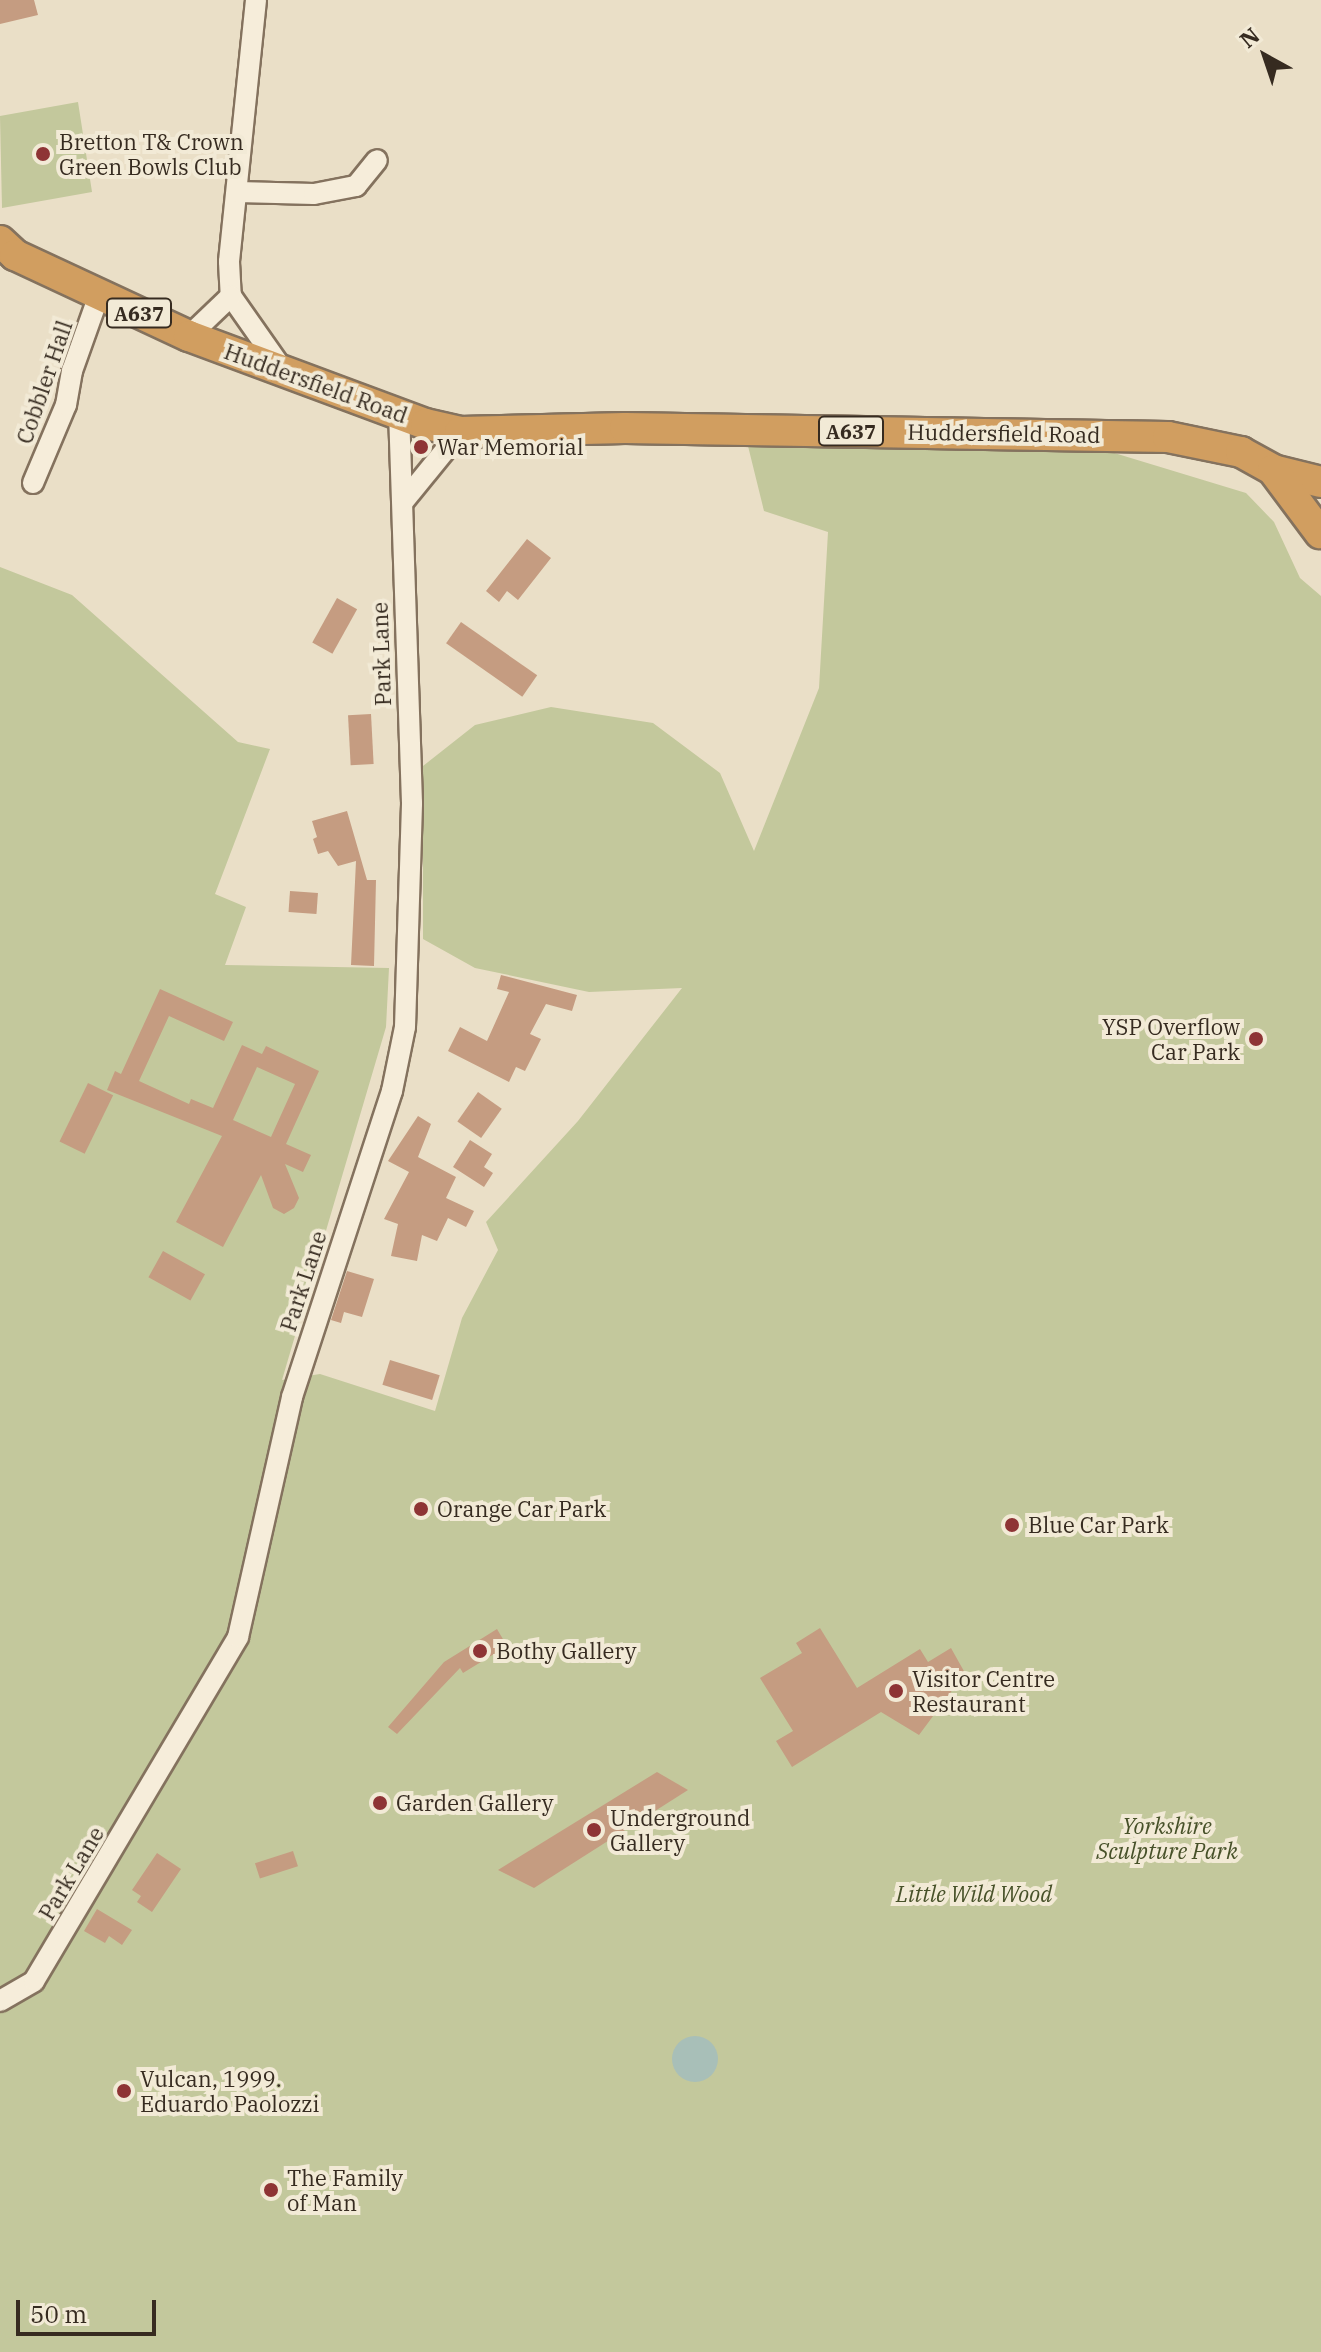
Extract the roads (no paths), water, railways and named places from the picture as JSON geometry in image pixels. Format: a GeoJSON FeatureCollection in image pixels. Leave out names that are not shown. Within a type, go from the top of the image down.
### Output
{"type":"FeatureCollection","features":[{"type":"Feature","properties":{"kind":"highway","name":"Huddersfield Road"},"geometry":{"type":"LineString","coordinates":[[0,241],[15,255],[189,336],[399,414],[460,432],[1097,434],[1211,443],[1241,452],[1273,470],[1321,482]]}},
{"type":"Feature","properties":{"kind":"highway","name":"Huddersfield Road"},"geometry":{"type":"LineString","coordinates":[[1273,470],[1321,535]]}},
{"type":"Feature","properties":{"kind":"highway","name":"Huddersfield Road"},"geometry":{"type":"LineString","coordinates":[[1321,524],[1321,535]]}},
{"type":"Feature","properties":{"kind":"street"},"geometry":{"type":"LineString","coordinates":[[256,0],[229,262],[231,296],[285,373]]}},
{"type":"Feature","properties":{"kind":"street"},"geometry":{"type":"LineString","coordinates":[[238,192],[314,194],[356,186],[377,160]]}},
{"type":"Feature","properties":{"kind":"street","name":"Cobbler Hall"},"geometry":{"type":"LineString","coordinates":[[33,483],[66,405],[99,295]]}},
{"type":"Feature","properties":{"kind":"street"},"geometry":{"type":"LineString","coordinates":[[189,336],[231,296]]}},
{"type":"Feature","properties":{"kind":"street","name":"Park Lane"},"geometry":{"type":"LineString","coordinates":[[0,2001],[34,1981],[238,1637],[292,1397],[392,1091],[405,1027],[412,803],[399,414]]}},
{"type":"Feature","properties":{"kind":"street"},"geometry":{"type":"LineString","coordinates":[[403,502],[460,432]]}},
{"type":"Feature","properties":{"kind":"water"},"geometry":{"type":"Polygon","coordinates":[[[695,2036],[711,2043],[718,2059],[711,2075],[695,2082],[679,2075],[672,2059],[679,2043],[695,2036]]]}},
{"type":"Feature","properties":{"kind":"place","name":"Bretton T& Crown Green Bowls Club"},"geometry":{"type":"Point","coordinates":[43,154]}},
{"type":"Feature","properties":{"kind":"place","name":"War Memorial"},"geometry":{"type":"Point","coordinates":[421,447]}},
{"type":"Feature","properties":{"kind":"place","name":"YSP Overflow Car Park"},"geometry":{"type":"Point","coordinates":[1256,1039]}},
{"type":"Feature","properties":{"kind":"place","name":"Orange Car Park"},"geometry":{"type":"Point","coordinates":[421,1509]}},
{"type":"Feature","properties":{"kind":"place","name":"Blue Car Park"},"geometry":{"type":"Point","coordinates":[1012,1525]}},
{"type":"Feature","properties":{"kind":"place","name":"Bothy Gallery"},"geometry":{"type":"Point","coordinates":[480,1651]}},
{"type":"Feature","properties":{"kind":"place","name":"Visitor Centre Restaurant"},"geometry":{"type":"Point","coordinates":[896,1691]}},
{"type":"Feature","properties":{"kind":"place","name":"Garden Gallery"},"geometry":{"type":"Point","coordinates":[380,1803]}},
{"type":"Feature","properties":{"kind":"place","name":"Underground Gallery"},"geometry":{"type":"Point","coordinates":[594,1830]}},
{"type":"Feature","properties":{"kind":"place","name":"Vulcan, 1999. Eduardo Paolozzi"},"geometry":{"type":"Point","coordinates":[124,2091]}},
{"type":"Feature","properties":{"kind":"place","name":"The Family of Man"},"geometry":{"type":"Point","coordinates":[271,2190]}},
{"type":"Feature","properties":{"kind":"park label","name":"Yorkshire Sculpture Park"},"geometry":{"type":"Point","coordinates":[1167,1838]}},
{"type":"Feature","properties":{"kind":"park label","name":"Little Wild Wood"},"geometry":{"type":"Point","coordinates":[974,1894]}}]}
